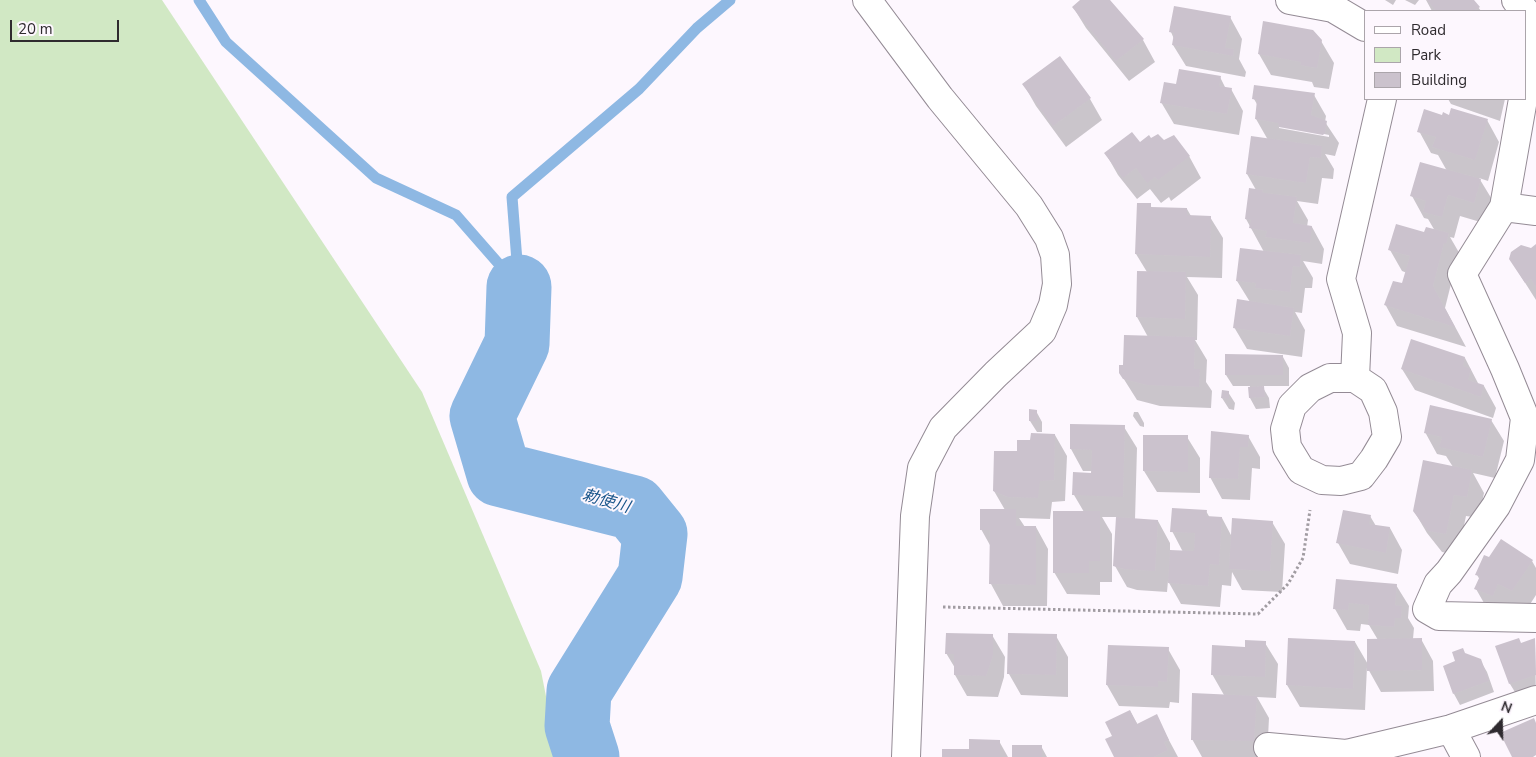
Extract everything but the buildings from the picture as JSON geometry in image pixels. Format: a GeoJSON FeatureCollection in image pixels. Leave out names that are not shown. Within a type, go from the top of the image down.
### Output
{"type":"FeatureCollection","features":[{"type":"Feature","properties":{"kind":"street"},"geometry":{"type":"LineString","coordinates":[[867,0],[940,98],[1029,206],[1049,238],[1055,255],[1057,284],[1053,304],[1042,332],[996,374],[943,428],[922,468],[915,516],[906,757]]}},
{"type":"Feature","properties":{"kind":"street"},"geometry":{"type":"LineString","coordinates":[[1290,0],[1332,8],[1364,26]]}},
{"type":"Feature","properties":{"kind":"street"},"geometry":{"type":"LineString","coordinates":[[1516,0],[1524,10]]}},
{"type":"Feature","properties":{"kind":"street"},"geometry":{"type":"LineString","coordinates":[[1526,12],[1536,25],[1526,82]]}},
{"type":"Feature","properties":{"kind":"street"},"geometry":{"type":"LineString","coordinates":[[1356,378],[1357,333],[1341,278],[1382,100]]}},
{"type":"Feature","properties":{"kind":"street"},"geometry":{"type":"LineString","coordinates":[[1523,100],[1504,207],[1462,274],[1525,418],[1520,460],[1496,506],[1449,572],[1438,584],[1427,609],[1439,616],[1536,618]]}},
{"type":"Feature","properties":{"kind":"street"},"geometry":{"type":"LineString","coordinates":[[1504,207],[1536,211]]}},
{"type":"Feature","properties":{"kind":"street"},"geometry":{"type":"LineString","coordinates":[[1330,378],[1356,378],[1373,390],[1382,412],[1387,437],[1361,476],[1341,481],[1322,480],[1314,477],[1301,470],[1287,447],[1284,429],[1292,406],[1310,388],[1330,378]]}},
{"type":"Feature","properties":{"kind":"street"},"geometry":{"type":"LineString","coordinates":[[1268,747],[1346,754],[1451,729],[1536,700]]}},
{"type":"Feature","properties":{"kind":"street"},"geometry":{"type":"LineString","coordinates":[[1451,729],[1466,757]]}},
{"type":"Feature","properties":{"kind":"path"},"geometry":{"type":"LineString","coordinates":[[911,607],[1258,614],[1288,584],[1303,558],[1314,477]]}},
{"type":"Feature","properties":{"kind":"green space"},"geometry":{"type":"Polygon","coordinates":[[[0,0],[162,0],[422,392],[541,671],[558,757],[0,757],[0,0]]]}},
{"type":"Feature","properties":{"kind":"waterway"},"geometry":{"type":"LineString","coordinates":[[199,0],[226,42],[376,178],[456,215],[519,287]]}},
{"type":"Feature","properties":{"kind":"waterway"},"geometry":{"type":"LineString","coordinates":[[519,287],[512,197],[639,89],[697,28],[730,0]]}},
{"type":"Feature","properties":{"kind":"waterway","name":"勅使川"},"geometry":{"type":"LineString","coordinates":[[519,287],[517,344],[482,416],[499,474],[634,508],[655,534],[650,577],[579,691],[577,726],[587,757]]}}]}
